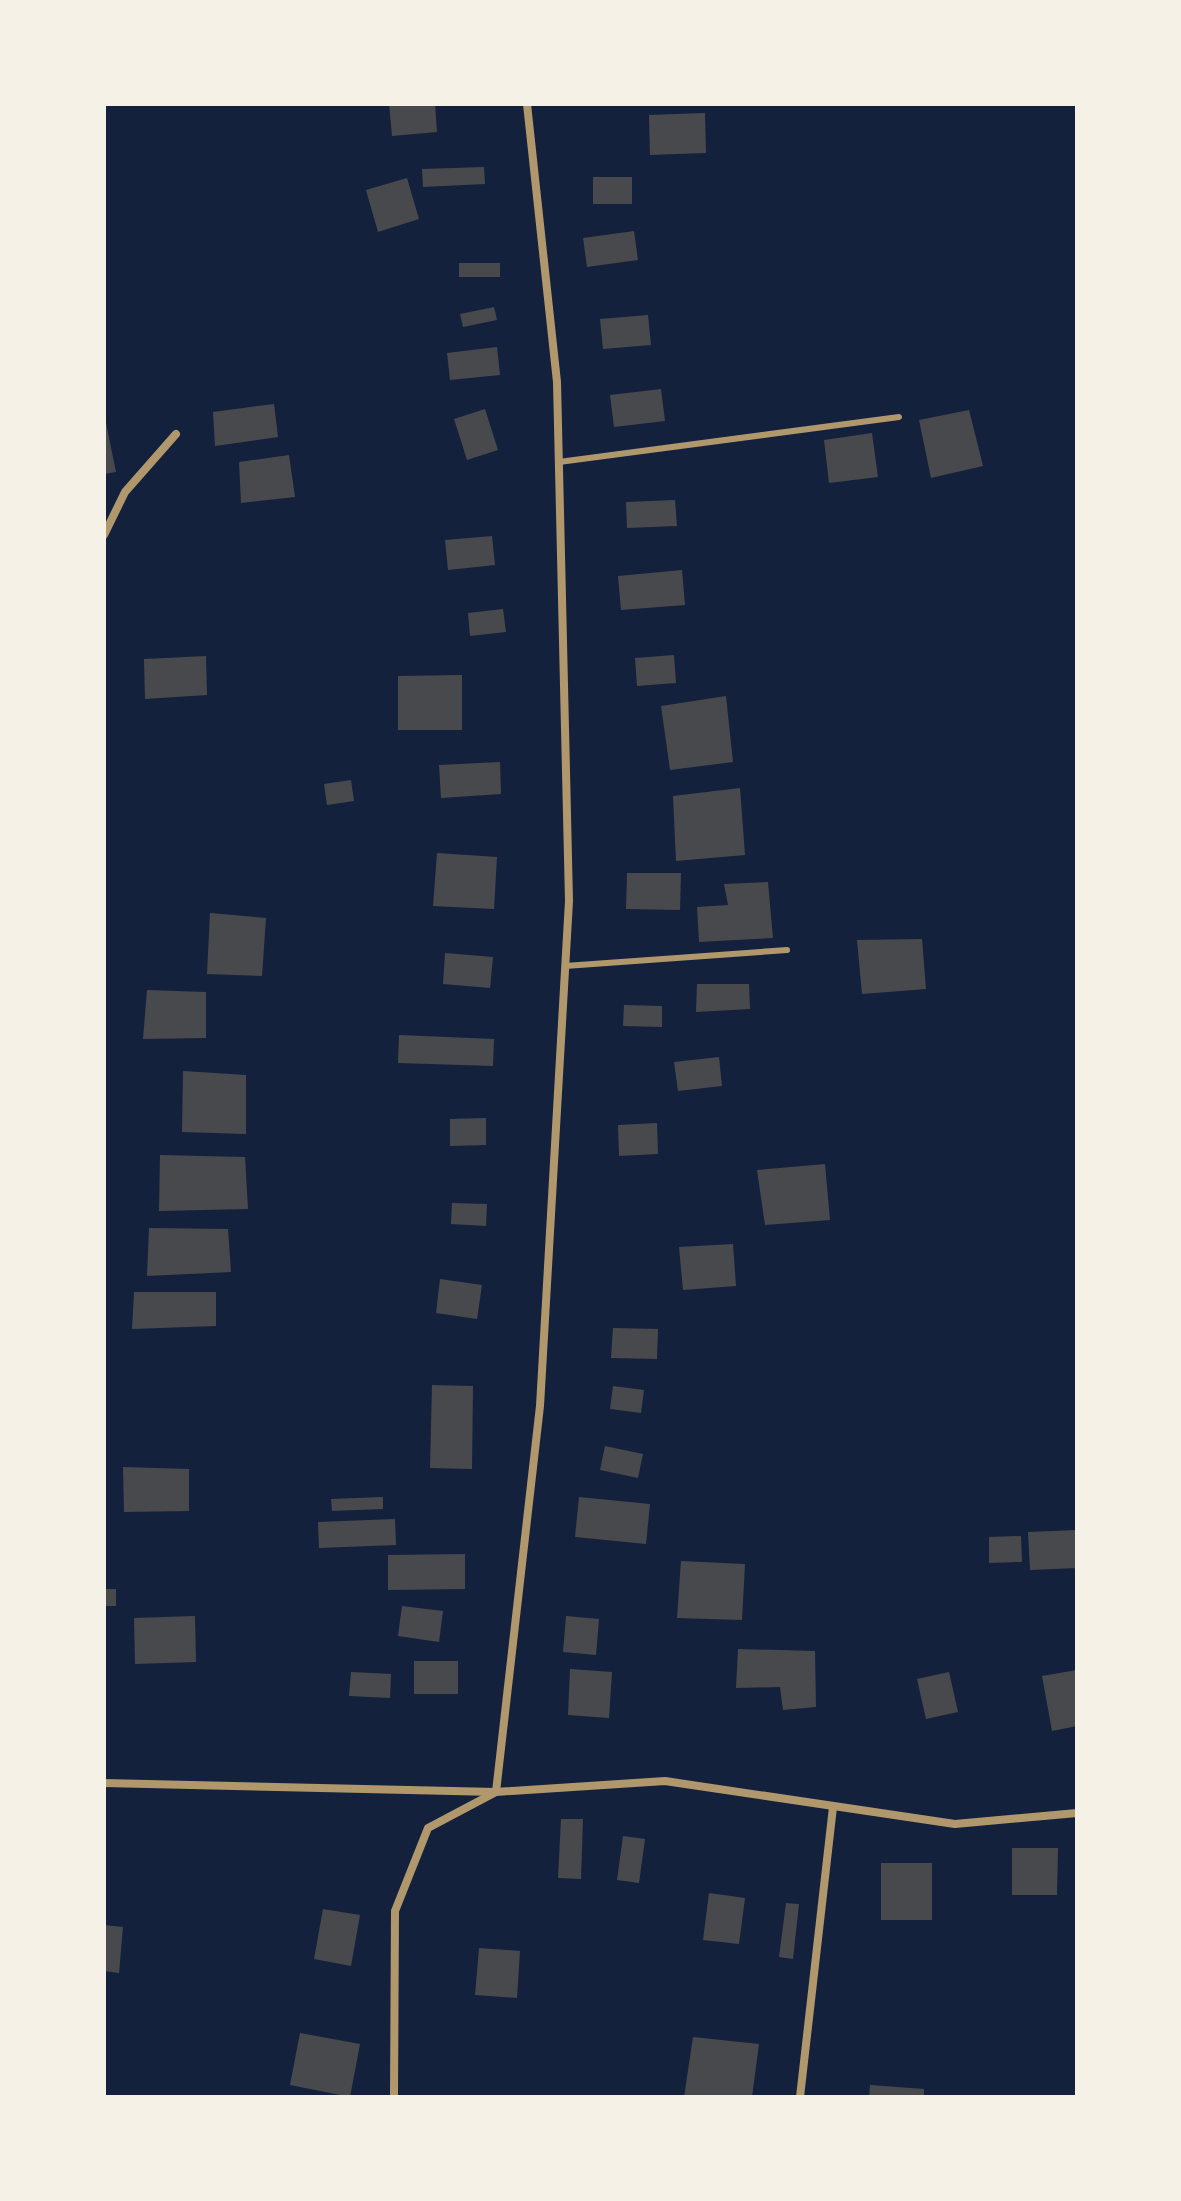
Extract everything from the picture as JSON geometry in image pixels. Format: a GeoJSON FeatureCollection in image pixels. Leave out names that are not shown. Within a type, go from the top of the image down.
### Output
{"type":"FeatureCollection","features":[{"type":"Feature","properties":{"kind":"street"},"geometry":{"type":"LineString","coordinates":[[496,1792],[540,1406],[569,901],[557,382],[527,104]]}},
{"type":"Feature","properties":{"kind":"street"},"geometry":{"type":"LineString","coordinates":[[104,535],[125,492],[176,434]]}},
{"type":"Feature","properties":{"kind":"street"},"geometry":{"type":"LineString","coordinates":[[104,1783],[496,1792],[665,1781],[955,1824],[1077,1813]]}},
{"type":"Feature","properties":{"kind":"street"},"geometry":{"type":"LineString","coordinates":[[394,2097],[395,1911],[428,1828],[496,1792]]}},
{"type":"Feature","properties":{"kind":"street"},"geometry":{"type":"LineString","coordinates":[[800,2097],[833,1807]]}},
{"type":"Feature","properties":{"kind":"lane"},"geometry":{"type":"LineString","coordinates":[[559,462],[899,417]]}},
{"type":"Feature","properties":{"kind":"lane"},"geometry":{"type":"LineString","coordinates":[[565,966],[787,950]]}},
{"type":"Feature","properties":{"kind":"building"},"geometry":{"type":"Polygon","coordinates":[[[389,104],[435,104],[437,132],[392,136],[389,104]]]}},
{"type":"Feature","properties":{"kind":"building"},"geometry":{"type":"Polygon","coordinates":[[[705,113],[706,153],[650,155],[649,115],[705,113]]]}},
{"type":"Feature","properties":{"kind":"building"},"geometry":{"type":"Polygon","coordinates":[[[484,167],[485,184],[423,187],[422,169],[484,167]]]}},
{"type":"Feature","properties":{"kind":"building"},"geometry":{"type":"Polygon","coordinates":[[[593,177],[632,177],[632,204],[593,204],[593,177]]]}},
{"type":"Feature","properties":{"kind":"building"},"geometry":{"type":"Polygon","coordinates":[[[407,178],[419,219],[378,232],[366,190],[407,178]]]}},
{"type":"Feature","properties":{"kind":"building"},"geometry":{"type":"Polygon","coordinates":[[[634,231],[638,260],[587,267],[583,238],[634,231]]]}},
{"type":"Feature","properties":{"kind":"building"},"geometry":{"type":"Polygon","coordinates":[[[459,263],[500,263],[500,277],[459,277],[459,263]]]}},
{"type":"Feature","properties":{"kind":"building"},"geometry":{"type":"Polygon","coordinates":[[[494,307],[497,320],[463,327],[460,314],[494,307]]]}},
{"type":"Feature","properties":{"kind":"building"},"geometry":{"type":"Polygon","coordinates":[[[648,315],[651,345],[603,349],[600,319],[648,315]]]}},
{"type":"Feature","properties":{"kind":"building"},"geometry":{"type":"Polygon","coordinates":[[[497,347],[500,375],[450,380],[447,353],[497,347]]]}},
{"type":"Feature","properties":{"kind":"building"},"geometry":{"type":"Polygon","coordinates":[[[661,389],[665,421],[614,427],[610,395],[661,389]]]}},
{"type":"Feature","properties":{"kind":"building"},"geometry":{"type":"Polygon","coordinates":[[[274,404],[278,437],[215,446],[213,412],[274,404]]]}},
{"type":"Feature","properties":{"kind":"building"},"geometry":{"type":"Polygon","coordinates":[[[485,409],[498,450],[467,460],[454,419],[485,409]]]}},
{"type":"Feature","properties":{"kind":"building"},"geometry":{"type":"Polygon","coordinates":[[[969,410],[983,466],[931,478],[919,420],[969,410]]]}},
{"type":"Feature","properties":{"kind":"building"},"geometry":{"type":"Polygon","coordinates":[[[104,419],[116,472],[104,474],[104,419]]]}},
{"type":"Feature","properties":{"kind":"building"},"geometry":{"type":"Polygon","coordinates":[[[872,433],[878,477],[829,483],[824,440],[872,433]]]}},
{"type":"Feature","properties":{"kind":"building"},"geometry":{"type":"Polygon","coordinates":[[[289,455],[295,497],[241,503],[239,462],[289,455]]]}},
{"type":"Feature","properties":{"kind":"building"},"geometry":{"type":"Polygon","coordinates":[[[675,500],[677,526],[627,528],[626,502],[675,500]]]}},
{"type":"Feature","properties":{"kind":"building"},"geometry":{"type":"Polygon","coordinates":[[[492,536],[495,565],[448,570],[445,540],[492,536]]]}},
{"type":"Feature","properties":{"kind":"building"},"geometry":{"type":"Polygon","coordinates":[[[682,570],[685,605],[621,610],[618,576],[682,570]]]}},
{"type":"Feature","properties":{"kind":"building"},"geometry":{"type":"Polygon","coordinates":[[[503,609],[506,632],[470,636],[468,613],[503,609]]]}},
{"type":"Feature","properties":{"kind":"building"},"geometry":{"type":"Polygon","coordinates":[[[674,655],[676,683],[637,686],[635,658],[674,655]]]}},
{"type":"Feature","properties":{"kind":"building"},"geometry":{"type":"Polygon","coordinates":[[[206,656],[207,695],[145,699],[144,659],[206,656]]]}},
{"type":"Feature","properties":{"kind":"building"},"geometry":{"type":"Polygon","coordinates":[[[462,675],[462,730],[398,730],[398,676],[462,675]]]}},
{"type":"Feature","properties":{"kind":"building"},"geometry":{"type":"Polygon","coordinates":[[[726,696],[733,762],[670,770],[661,706],[726,696]]]}},
{"type":"Feature","properties":{"kind":"building"},"geometry":{"type":"Polygon","coordinates":[[[500,762],[501,794],[441,798],[439,765],[500,762]]]}},
{"type":"Feature","properties":{"kind":"building"},"geometry":{"type":"Polygon","coordinates":[[[351,780],[354,801],[327,805],[324,784],[351,780]]]}},
{"type":"Feature","properties":{"kind":"building"},"geometry":{"type":"Polygon","coordinates":[[[740,788],[745,855],[676,861],[673,796],[740,788]]]}},
{"type":"Feature","properties":{"kind":"building"},"geometry":{"type":"Polygon","coordinates":[[[437,853],[497,857],[494,909],[433,906],[437,853]]]}},
{"type":"Feature","properties":{"kind":"building"},"geometry":{"type":"Polygon","coordinates":[[[627,873],[681,873],[680,910],[626,909],[627,873]]]}},
{"type":"Feature","properties":{"kind":"building"},"geometry":{"type":"Polygon","coordinates":[[[768,882],[773,938],[699,942],[697,907],[728,905],[724,884],[768,882]]]}},
{"type":"Feature","properties":{"kind":"building"},"geometry":{"type":"Polygon","coordinates":[[[210,913],[266,918],[262,976],[207,974],[210,913]]]}},
{"type":"Feature","properties":{"kind":"building"},"geometry":{"type":"Polygon","coordinates":[[[922,939],[926,989],[862,994],[857,940],[922,939]]]}},
{"type":"Feature","properties":{"kind":"building"},"geometry":{"type":"Polygon","coordinates":[[[445,953],[493,957],[490,988],[443,984],[445,953]]]}},
{"type":"Feature","properties":{"kind":"building"},"geometry":{"type":"Polygon","coordinates":[[[697,984],[749,984],[750,1009],[696,1012],[697,984]]]}},
{"type":"Feature","properties":{"kind":"building"},"geometry":{"type":"Polygon","coordinates":[[[147,990],[206,992],[206,1038],[143,1039],[147,990]]]}},
{"type":"Feature","properties":{"kind":"building"},"geometry":{"type":"Polygon","coordinates":[[[624,1005],[662,1006],[662,1027],[623,1026],[624,1005]]]}},
{"type":"Feature","properties":{"kind":"building"},"geometry":{"type":"Polygon","coordinates":[[[399,1035],[494,1039],[493,1066],[398,1063],[399,1035]]]}},
{"type":"Feature","properties":{"kind":"building"},"geometry":{"type":"Polygon","coordinates":[[[719,1057],[722,1086],[678,1091],[674,1062],[719,1057]]]}},
{"type":"Feature","properties":{"kind":"building"},"geometry":{"type":"Polygon","coordinates":[[[183,1071],[246,1075],[246,1134],[182,1132],[183,1071]]]}},
{"type":"Feature","properties":{"kind":"building"},"geometry":{"type":"Polygon","coordinates":[[[486,1118],[486,1145],[450,1146],[450,1119],[486,1118]]]}},
{"type":"Feature","properties":{"kind":"building"},"geometry":{"type":"Polygon","coordinates":[[[657,1123],[658,1154],[619,1156],[618,1125],[657,1123]]]}},
{"type":"Feature","properties":{"kind":"building"},"geometry":{"type":"Polygon","coordinates":[[[160,1155],[245,1157],[248,1209],[159,1211],[160,1155]]]}},
{"type":"Feature","properties":{"kind":"building"},"geometry":{"type":"Polygon","coordinates":[[[825,1164],[830,1220],[765,1225],[757,1170],[825,1164]]]}},
{"type":"Feature","properties":{"kind":"building"},"geometry":{"type":"Polygon","coordinates":[[[452,1203],[487,1204],[486,1226],[451,1224],[452,1203]]]}},
{"type":"Feature","properties":{"kind":"building"},"geometry":{"type":"Polygon","coordinates":[[[149,1228],[228,1229],[231,1272],[147,1276],[149,1228]]]}},
{"type":"Feature","properties":{"kind":"building"},"geometry":{"type":"Polygon","coordinates":[[[733,1244],[736,1286],[683,1290],[679,1247],[733,1244]]]}},
{"type":"Feature","properties":{"kind":"building"},"geometry":{"type":"Polygon","coordinates":[[[440,1279],[482,1285],[477,1319],[436,1313],[440,1279]]]}},
{"type":"Feature","properties":{"kind":"building"},"geometry":{"type":"Polygon","coordinates":[[[134,1292],[216,1292],[216,1326],[132,1329],[134,1292]]]}},
{"type":"Feature","properties":{"kind":"building"},"geometry":{"type":"Polygon","coordinates":[[[613,1328],[658,1329],[657,1359],[611,1358],[613,1328]]]}},
{"type":"Feature","properties":{"kind":"building"},"geometry":{"type":"Polygon","coordinates":[[[432,1385],[473,1386],[472,1469],[430,1468],[432,1385]]]}},
{"type":"Feature","properties":{"kind":"building"},"geometry":{"type":"Polygon","coordinates":[[[613,1386],[644,1390],[641,1413],[610,1409],[613,1386]]]}},
{"type":"Feature","properties":{"kind":"building"},"geometry":{"type":"Polygon","coordinates":[[[605,1446],[643,1454],[638,1478],[600,1470],[605,1446]]]}},
{"type":"Feature","properties":{"kind":"building"},"geometry":{"type":"Polygon","coordinates":[[[123,1467],[189,1469],[189,1511],[124,1512],[123,1467]]]}},
{"type":"Feature","properties":{"kind":"building"},"geometry":{"type":"Polygon","coordinates":[[[383,1497],[383,1509],[332,1511],[331,1499],[383,1497]]]}},
{"type":"Feature","properties":{"kind":"building"},"geometry":{"type":"Polygon","coordinates":[[[579,1497],[650,1504],[646,1544],[575,1537],[579,1497]]]}},
{"type":"Feature","properties":{"kind":"building"},"geometry":{"type":"Polygon","coordinates":[[[395,1519],[396,1545],[319,1548],[318,1522],[395,1519]]]}},
{"type":"Feature","properties":{"kind":"building"},"geometry":{"type":"Polygon","coordinates":[[[1077,1530],[1077,1568],[1030,1570],[1028,1532],[1077,1530]]]}},
{"type":"Feature","properties":{"kind":"building"},"geometry":{"type":"Polygon","coordinates":[[[1021,1536],[1022,1562],[989,1563],[989,1537],[1021,1536]]]}},
{"type":"Feature","properties":{"kind":"building"},"geometry":{"type":"Polygon","coordinates":[[[465,1554],[465,1589],[388,1590],[388,1555],[465,1554]]]}},
{"type":"Feature","properties":{"kind":"building"},"geometry":{"type":"Polygon","coordinates":[[[681,1561],[745,1564],[742,1620],[677,1618],[681,1561]]]}},
{"type":"Feature","properties":{"kind":"building"},"geometry":{"type":"Polygon","coordinates":[[[104,1589],[116,1589],[116,1606],[104,1606],[104,1589]]]}},
{"type":"Feature","properties":{"kind":"building"},"geometry":{"type":"Polygon","coordinates":[[[402,1606],[443,1611],[439,1642],[398,1636],[402,1606]]]}},
{"type":"Feature","properties":{"kind":"building"},"geometry":{"type":"Polygon","coordinates":[[[195,1616],[196,1662],[135,1664],[134,1618],[195,1616]]]}},
{"type":"Feature","properties":{"kind":"building"},"geometry":{"type":"Polygon","coordinates":[[[566,1616],[599,1619],[596,1655],[563,1652],[566,1616]]]}},
{"type":"Feature","properties":{"kind":"building"},"geometry":{"type":"Polygon","coordinates":[[[738,1649],[815,1651],[816,1707],[783,1710],[780,1687],[736,1688],[738,1649]]]}},
{"type":"Feature","properties":{"kind":"building"},"geometry":{"type":"Polygon","coordinates":[[[414,1661],[458,1661],[458,1694],[414,1694],[414,1661]]]}},
{"type":"Feature","properties":{"kind":"building"},"geometry":{"type":"Polygon","coordinates":[[[570,1669],[612,1672],[609,1718],[568,1715],[570,1669]]]}},
{"type":"Feature","properties":{"kind":"building"},"geometry":{"type":"Polygon","coordinates":[[[1077,1670],[1077,1726],[1052,1731],[1042,1676],[1077,1670]]]}},
{"type":"Feature","properties":{"kind":"building"},"geometry":{"type":"Polygon","coordinates":[[[351,1672],[391,1674],[390,1698],[349,1696],[351,1672]]]}},
{"type":"Feature","properties":{"kind":"building"},"geometry":{"type":"Polygon","coordinates":[[[949,1672],[958,1712],[926,1719],[917,1679],[949,1672]]]}},
{"type":"Feature","properties":{"kind":"building"},"geometry":{"type":"Polygon","coordinates":[[[561,1819],[583,1819],[581,1879],[558,1878],[561,1819]]]}},
{"type":"Feature","properties":{"kind":"building"},"geometry":{"type":"Polygon","coordinates":[[[623,1836],[645,1839],[639,1883],[617,1880],[623,1836]]]}},
{"type":"Feature","properties":{"kind":"building"},"geometry":{"type":"Polygon","coordinates":[[[1012,1848],[1058,1848],[1057,1895],[1012,1895],[1012,1848]]]}},
{"type":"Feature","properties":{"kind":"building"},"geometry":{"type":"Polygon","coordinates":[[[881,1863],[932,1863],[932,1920],[881,1920],[881,1863]]]}},
{"type":"Feature","properties":{"kind":"building"},"geometry":{"type":"Polygon","coordinates":[[[709,1893],[745,1898],[739,1944],[703,1940],[709,1893]]]}},
{"type":"Feature","properties":{"kind":"building"},"geometry":{"type":"Polygon","coordinates":[[[786,1903],[799,1904],[793,1959],[779,1957],[786,1903]]]}},
{"type":"Feature","properties":{"kind":"building"},"geometry":{"type":"Polygon","coordinates":[[[323,1909],[360,1915],[351,1966],[314,1959],[323,1909]]]}},
{"type":"Feature","properties":{"kind":"building"},"geometry":{"type":"Polygon","coordinates":[[[104,1925],[123,1927],[119,1973],[104,1971],[104,1925]]]}},
{"type":"Feature","properties":{"kind":"building"},"geometry":{"type":"Polygon","coordinates":[[[479,1948],[520,1951],[517,1998],[475,1995],[479,1948]]]}},
{"type":"Feature","properties":{"kind":"building"},"geometry":{"type":"Polygon","coordinates":[[[300,2033],[360,2044],[350,2097],[290,2085],[300,2033]]]}},
{"type":"Feature","properties":{"kind":"building"},"geometry":{"type":"Polygon","coordinates":[[[693,2037],[759,2044],[752,2097],[684,2097],[693,2037]]]}},
{"type":"Feature","properties":{"kind":"building"},"geometry":{"type":"Polygon","coordinates":[[[870,2085],[924,2089],[924,2097],[869,2097],[870,2085]]]}}]}
